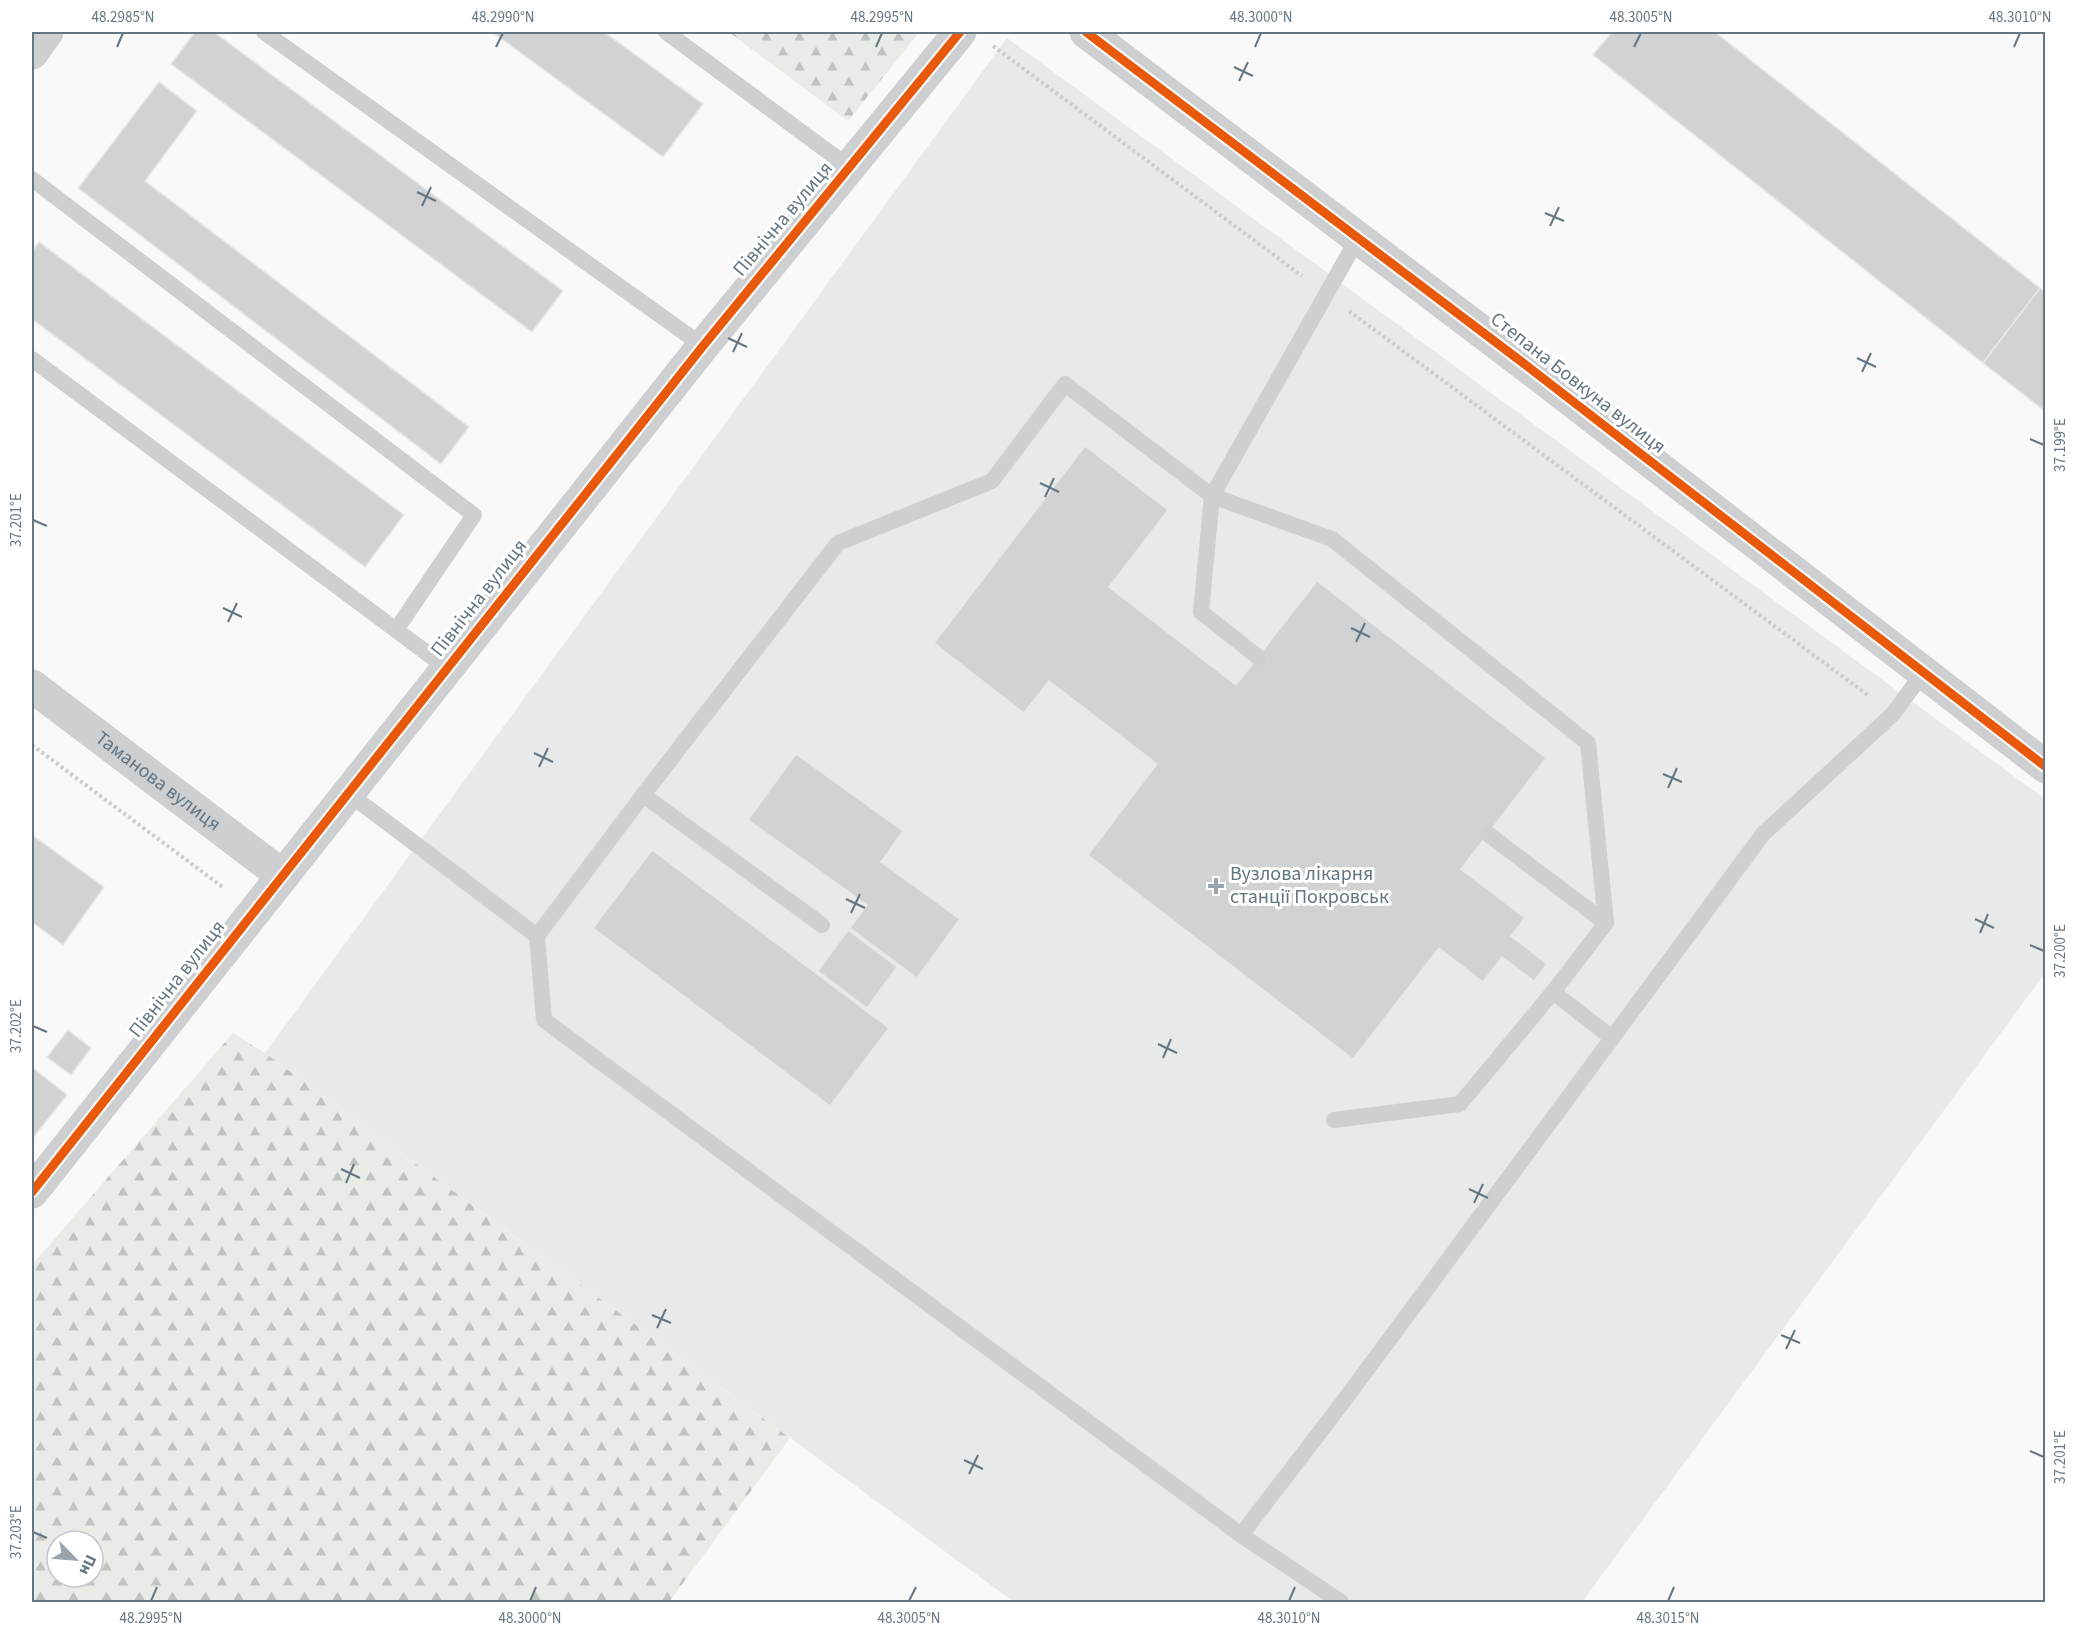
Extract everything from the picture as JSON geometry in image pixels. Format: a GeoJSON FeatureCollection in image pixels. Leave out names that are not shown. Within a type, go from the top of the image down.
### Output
{"type":"FeatureCollection","features":[{"type":"Feature","properties":{"kind":"street"},"geometry":{"type":"LineString","coordinates":[[32,53],[48,32]]}},
{"type":"Feature","properties":{"kind":"street","name":"Північна вулиця"},"geometry":{"type":"LineString","coordinates":[[32,1191],[703,346],[960,32]]}},
{"type":"Feature","properties":{"kind":"street","name":"Степана Бовкуна вулиця"},"geometry":{"type":"LineString","coordinates":[[1086,32],[1527,366],[2046,767]]}},
{"type":"Feature","properties":{"kind":"street","name":"Таманова вулиця"},"geometry":{"type":"LineString","coordinates":[[32,686],[283,876]]}},
{"type":"Feature","properties":{"kind":"lane"},"geometry":{"type":"LineString","coordinates":[[264,32],[703,346]]}},
{"type":"Feature","properties":{"kind":"lane"},"geometry":{"type":"LineString","coordinates":[[666,32],[849,167]]}},
{"type":"Feature","properties":{"kind":"lane"},"geometry":{"type":"LineString","coordinates":[[32,179],[474,515],[396,630]]}},
{"type":"Feature","properties":{"kind":"lane"},"geometry":{"type":"LineString","coordinates":[[1258,657],[1201,612],[1212,496],[1358,238]]}},
{"type":"Feature","properties":{"kind":"lane"},"geometry":{"type":"LineString","coordinates":[[32,359],[447,668]]}},
{"type":"Feature","properties":{"kind":"lane"},"geometry":{"type":"LineString","coordinates":[[1334,1120],[1460,1104],[1553,992],[1606,923],[1588,743],[1332,539],[1212,496],[1065,384],[992,481],[838,543],[537,936],[544,1020],[1241,1535],[1341,1602]]}},
{"type":"Feature","properties":{"kind":"lane"},"geometry":{"type":"LineString","coordinates":[[1241,1535],[1343,1402],[1763,834],[1893,714],[1923,673]]}},
{"type":"Feature","properties":{"kind":"lane"},"geometry":{"type":"LineString","coordinates":[[348,793],[537,936]]}},
{"type":"Feature","properties":{"kind":"lane"},"geometry":{"type":"LineString","coordinates":[[643,795],[822,925]]}},
{"type":"Feature","properties":{"kind":"lane"},"geometry":{"type":"LineString","coordinates":[[1488,834],[1606,923]]}},
{"type":"Feature","properties":{"kind":"lane"},"geometry":{"type":"LineString","coordinates":[[1553,992],[1612,1038]]}},
{"type":"Feature","properties":{"kind":"path"},"geometry":{"type":"LineString","coordinates":[[992,46],[1893,714]]}},
{"type":"Feature","properties":{"kind":"path"},"geometry":{"type":"LineString","coordinates":[[32,745],[254,911]]}},
{"type":"Feature","properties":{"kind":"shaded area","name":"Вузлова лікарня станції Покровськ"},"geometry":{"type":"Polygon","coordinates":[[[1007,38],[2045,799],[2045,973],[1582,1602],[1014,1602],[265,1053],[1007,38]]]}},
{"type":"Feature","properties":{"kind":"green space"},"geometry":{"type":"Polygon","coordinates":[[[729,32],[913,32],[917,35],[848,121],[729,32]]]}},
{"type":"Feature","properties":{"kind":"green space"},"geometry":{"type":"Polygon","coordinates":[[[233,1033],[265,1053],[790,1438],[669,1602],[32,1602],[32,1265],[233,1033]]]}},
{"type":"Feature","properties":{"kind":"building"},"geometry":{"type":"Polygon","coordinates":[[[195,32],[214,32],[563,291],[532,332],[171,64],[195,32]]]}},
{"type":"Feature","properties":{"kind":"building"},"geometry":{"type":"Polygon","coordinates":[[[492,32],[604,32],[703,104],[663,157],[492,32]]]}},
{"type":"Feature","properties":{"kind":"building"},"geometry":{"type":"Polygon","coordinates":[[[1612,32],[1715,32],[2040,288],[1983,363],[1593,55],[1612,32]]]}},
{"type":"Feature","properties":{"kind":"building"},"geometry":{"type":"Polygon","coordinates":[[[159,82],[197,111],[145,181],[469,427],[441,464],[78,188],[159,82]]]}},
{"type":"Feature","properties":{"kind":"building"},"geometry":{"type":"Polygon","coordinates":[[[39,242],[404,515],[365,567],[32,319],[32,252],[39,242]]]}},
{"type":"Feature","properties":{"kind":"building"},"geometry":{"type":"Polygon","coordinates":[[[2040,288],[2046,293],[2046,412],[1983,363],[2040,288]]]}},
{"type":"Feature","properties":{"kind":"building"},"geometry":{"type":"Polygon","coordinates":[[[1085,446],[1168,510],[1109,587],[1236,685],[1317,581],[1546,758],[1461,869],[1525,918],[1511,936],[1547,964],[1534,981],[1502,957],[1483,982],[1439,948],[1353,1059],[1088,855],[1157,764],[1049,681],[1024,713],[934,643],[1085,446]]]}},
{"type":"Feature","properties":{"kind":"building"},"geometry":{"type":"Polygon","coordinates":[[[796,754],[903,831],[881,862],[960,919],[917,978],[850,928],[867,905],[748,820],[796,754]]]}},
{"type":"Feature","properties":{"kind":"building"},"geometry":{"type":"Polygon","coordinates":[[[32,835],[104,887],[63,945],[32,922],[32,835]]]}},
{"type":"Feature","properties":{"kind":"building"},"geometry":{"type":"Polygon","coordinates":[[[652,850],[889,1028],[830,1106],[593,928],[652,850]]]}},
{"type":"Feature","properties":{"kind":"building"},"geometry":{"type":"Polygon","coordinates":[[[848,930],[897,967],[867,1008],[818,971],[848,930]]]}},
{"type":"Feature","properties":{"kind":"building"},"geometry":{"type":"Polygon","coordinates":[[[68,1030],[91,1048],[71,1075],[47,1057],[68,1030]]]}},
{"type":"Feature","properties":{"kind":"building"},"geometry":{"type":"Polygon","coordinates":[[[32,1067],[67,1095],[32,1139],[32,1067]]]}},
{"type":"Feature","properties":{"kind":"cycle path"},"geometry":{"type":"LineString","coordinates":[[32,1192],[703,346],[960,32]]}},
{"type":"Feature","properties":{"kind":"cycle path"},"geometry":{"type":"LineString","coordinates":[[1086,32],[1527,366],[2046,767]]}},
{"type":"Feature","properties":{"kind":"place","name":"Вузлова лікарня станції Покровськ"},"geometry":{"type":"Point","coordinates":[1216,886]}}]}
